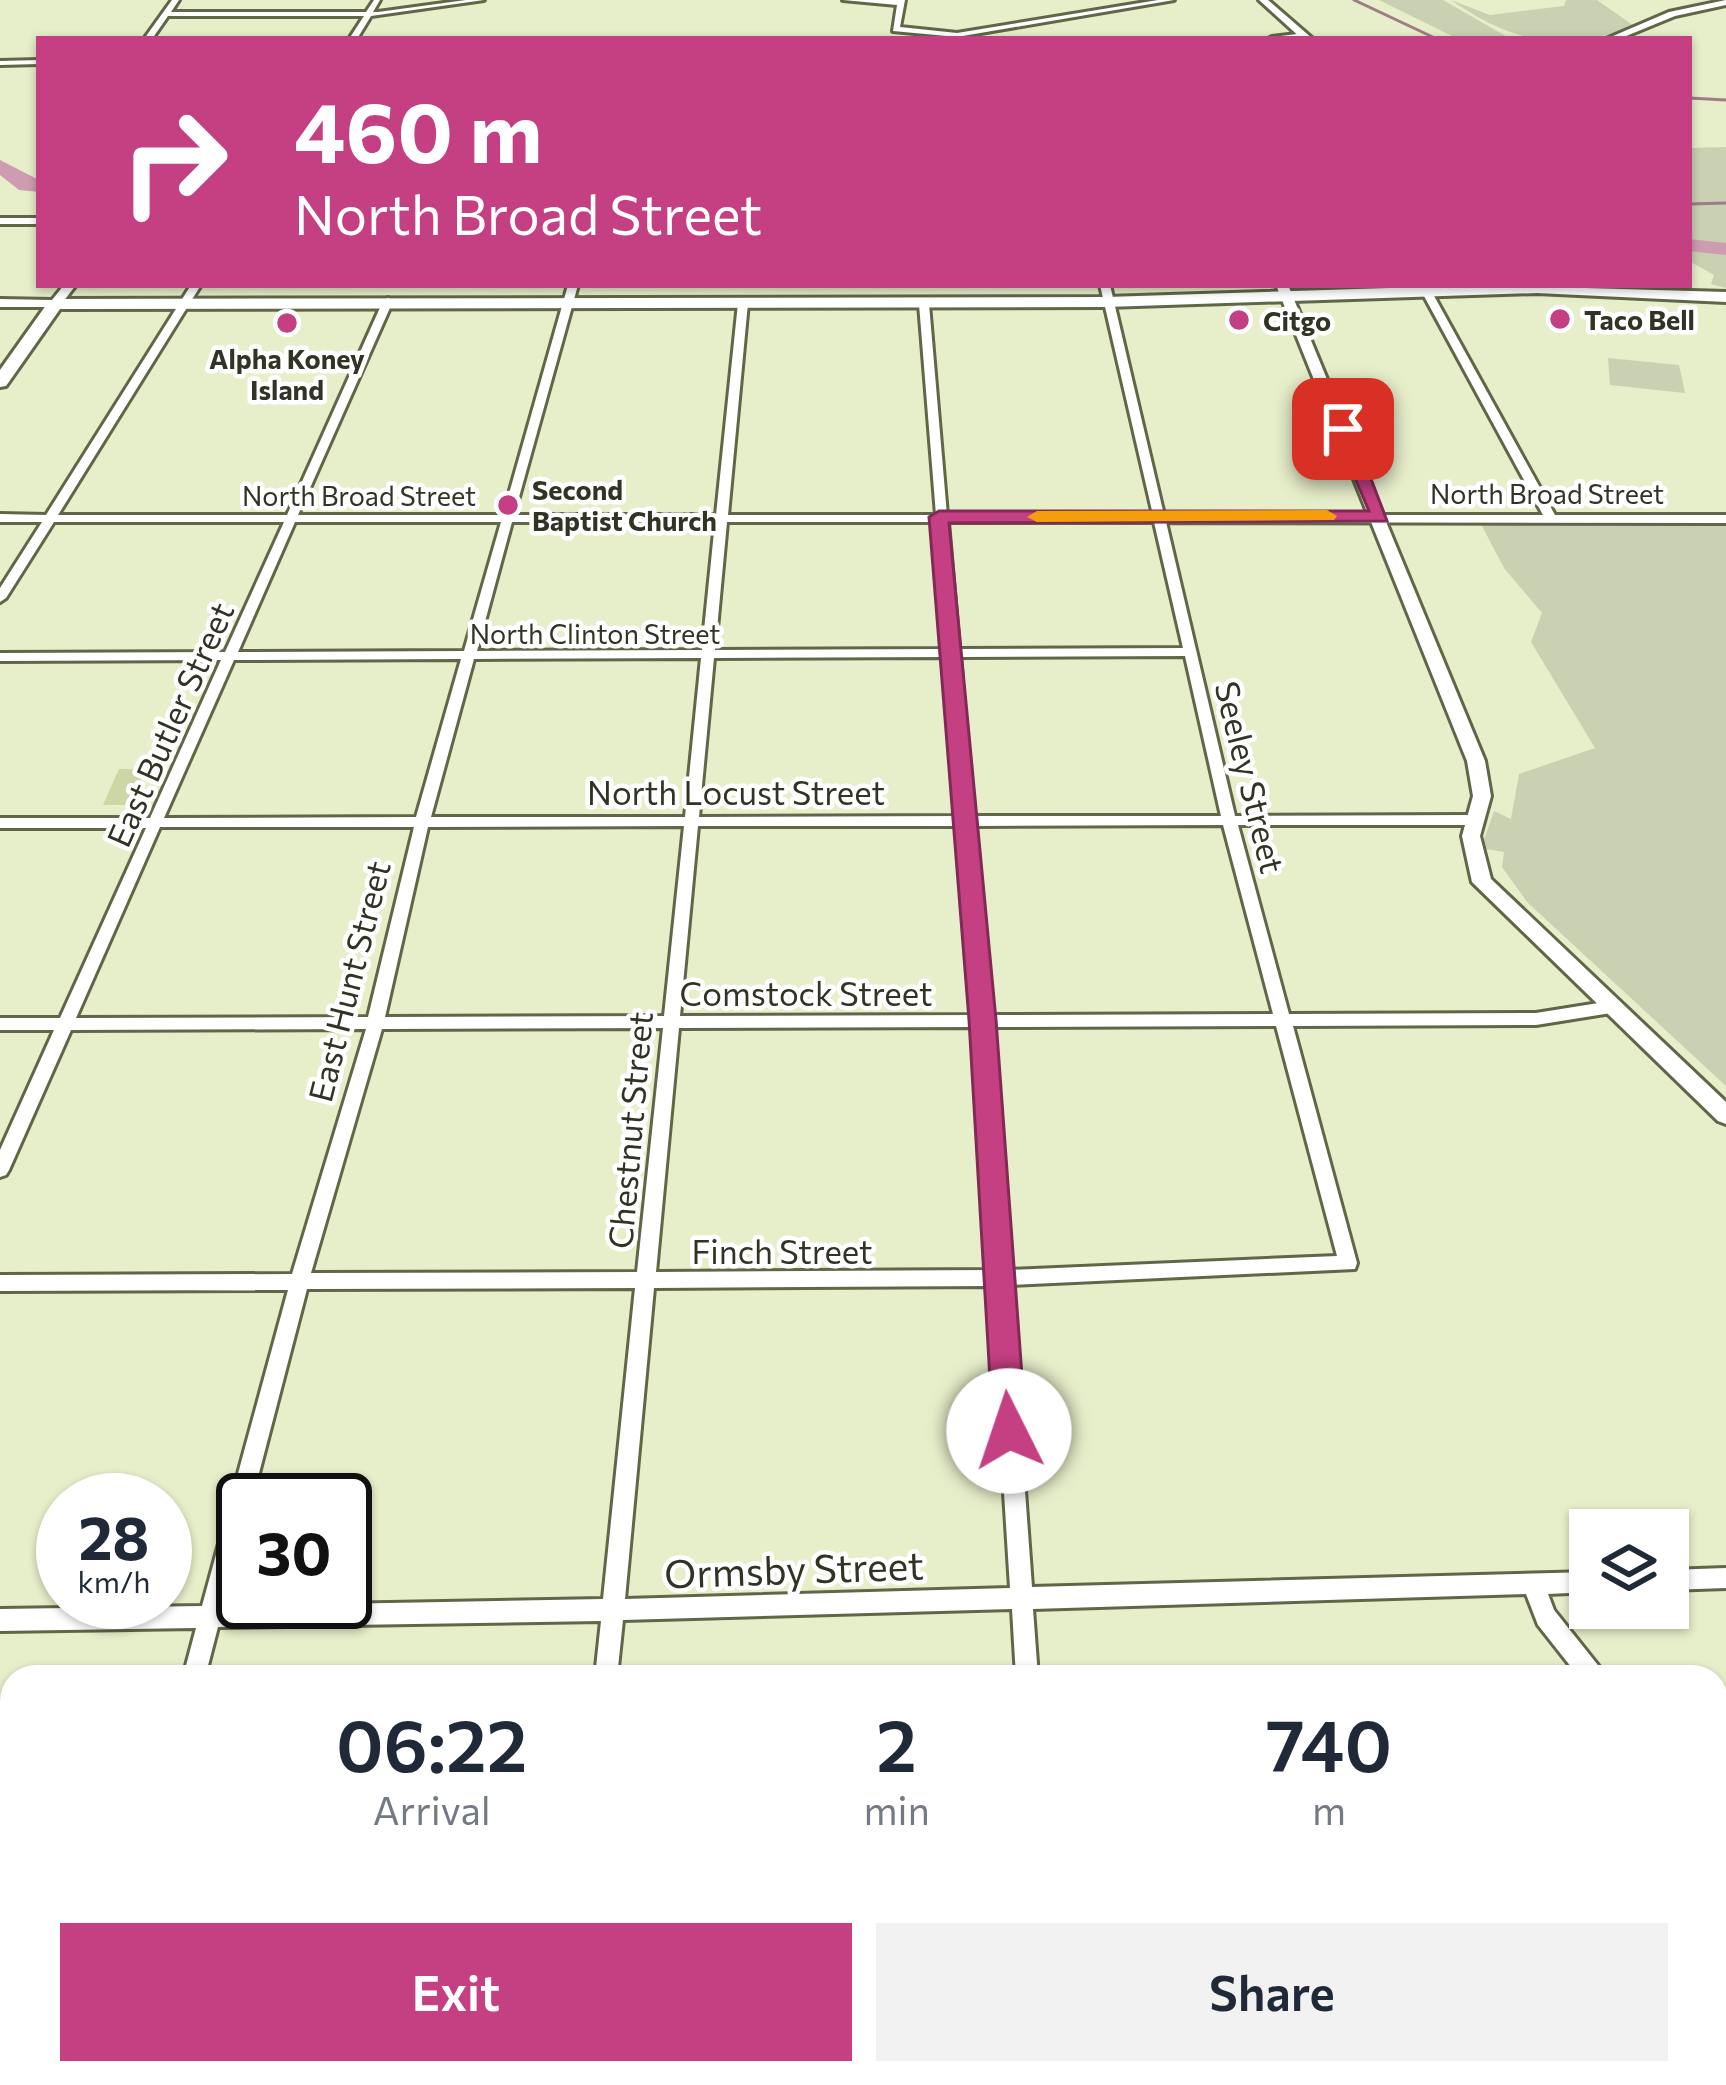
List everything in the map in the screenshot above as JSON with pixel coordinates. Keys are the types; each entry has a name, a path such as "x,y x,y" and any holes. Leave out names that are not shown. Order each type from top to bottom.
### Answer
{"main road":[{"path":"0,382 55,304 572,294 743,303 924,304 1105,293 1424,288 1726,297"}],"street":[{"path":"150,36 176,0"},
{"path":"355,36 377,0"},
{"path":"165,14 368,14 481,0"},
{"path":"846,0 901,1 896,29 938,36 1171,0"},
{"path":"1263,0 1304,36"},
{"path":"1619,36 1672,14 1726,2"},
{"path":"0,63 36,62"},
{"path":"0,221 36,221"},
{"path":"0,303 55,304 68,288"},
{"path":"0,598 194,288"},
{"path":"1424,288 1550,517"},
{"path":"1284,289 1381,517 1476,761 1482,796 1472,820 1483,882 1726,1115"},
{"name":"Seeley Street","path":"1105,293 1229,818 1348,1263"},
{"name":"East Hunt Street","path":"197,1665 375,1024 422,822 572,294"},
{"name":"East Butler Street","path":"0,1170 388,301"},
{"name":"Chestnut Street","path":"607,1665 743,303"},
{"path":"924,304 983,1020 1026,1665"},
{"name":"North Broad Street","path":"0,518 1726,519"},
{"name":"North Clinton Street","path":"0,657 709,658 1190,652"},
{"name":"North Locust Street","path":"0,823 1472,820"},
{"name":"Comstock Street","path":"0,1024 1536,1019 1611,1007"},
{"name":"Finch Street","path":"0,1283 998,1279 1348,1263"},
{"path":"1689,1580 1726,1579"},
{"name":"Ormsby Street","path":"0,1619 612,1610 1569,1583"},
{"path":"1533,1584 1546,1617 1584,1665"}],"green space":[{"path":"1379,0 1443,0 1506,36 1452,36"},
{"path":"1451,0 1490,15 1564,6 1566,0 1597,0 1634,26 1599,36 1526,36"},
{"path":"1726,147 1726,288 1711,284 1714,275 1692,263 1692,148"},
{"path":"1608,358 1679,365 1685,393 1610,385"},
{"path":"1480,522 1726,524 1726,1086 1527,902 1502,867 1504,852 1481,848 1494,811 1511,819 1519,774 1595,748 1531,642 1542,613 1504,568"}],"building":[{"path":"119,769 146,769 130,805 103,805"}],"waterway":[{"path":"1354,0 1431,36"},
{"path":"1692,98 1726,100"},
{"path":"0,166 26,186 36,186"},
{"path":"1692,204 1726,203"},
{"path":"1692,242 1702,246"},
{"path":"1692,245 1726,249"}],"slow traffic":[{"path":"1037,517 1327,516"}],"place":[{"name":"Taco Bell","path":"1560,319"},
{"name":"Citgo","path":"1239,320"},
{"name":"Alpha Koney Island","path":"287,323"},
{"name":"Second Baptist Church","path":"508,505"}],"route":[{"path":"1009,1431 983,1020 939,517 1381,517 1343,429"}]}
